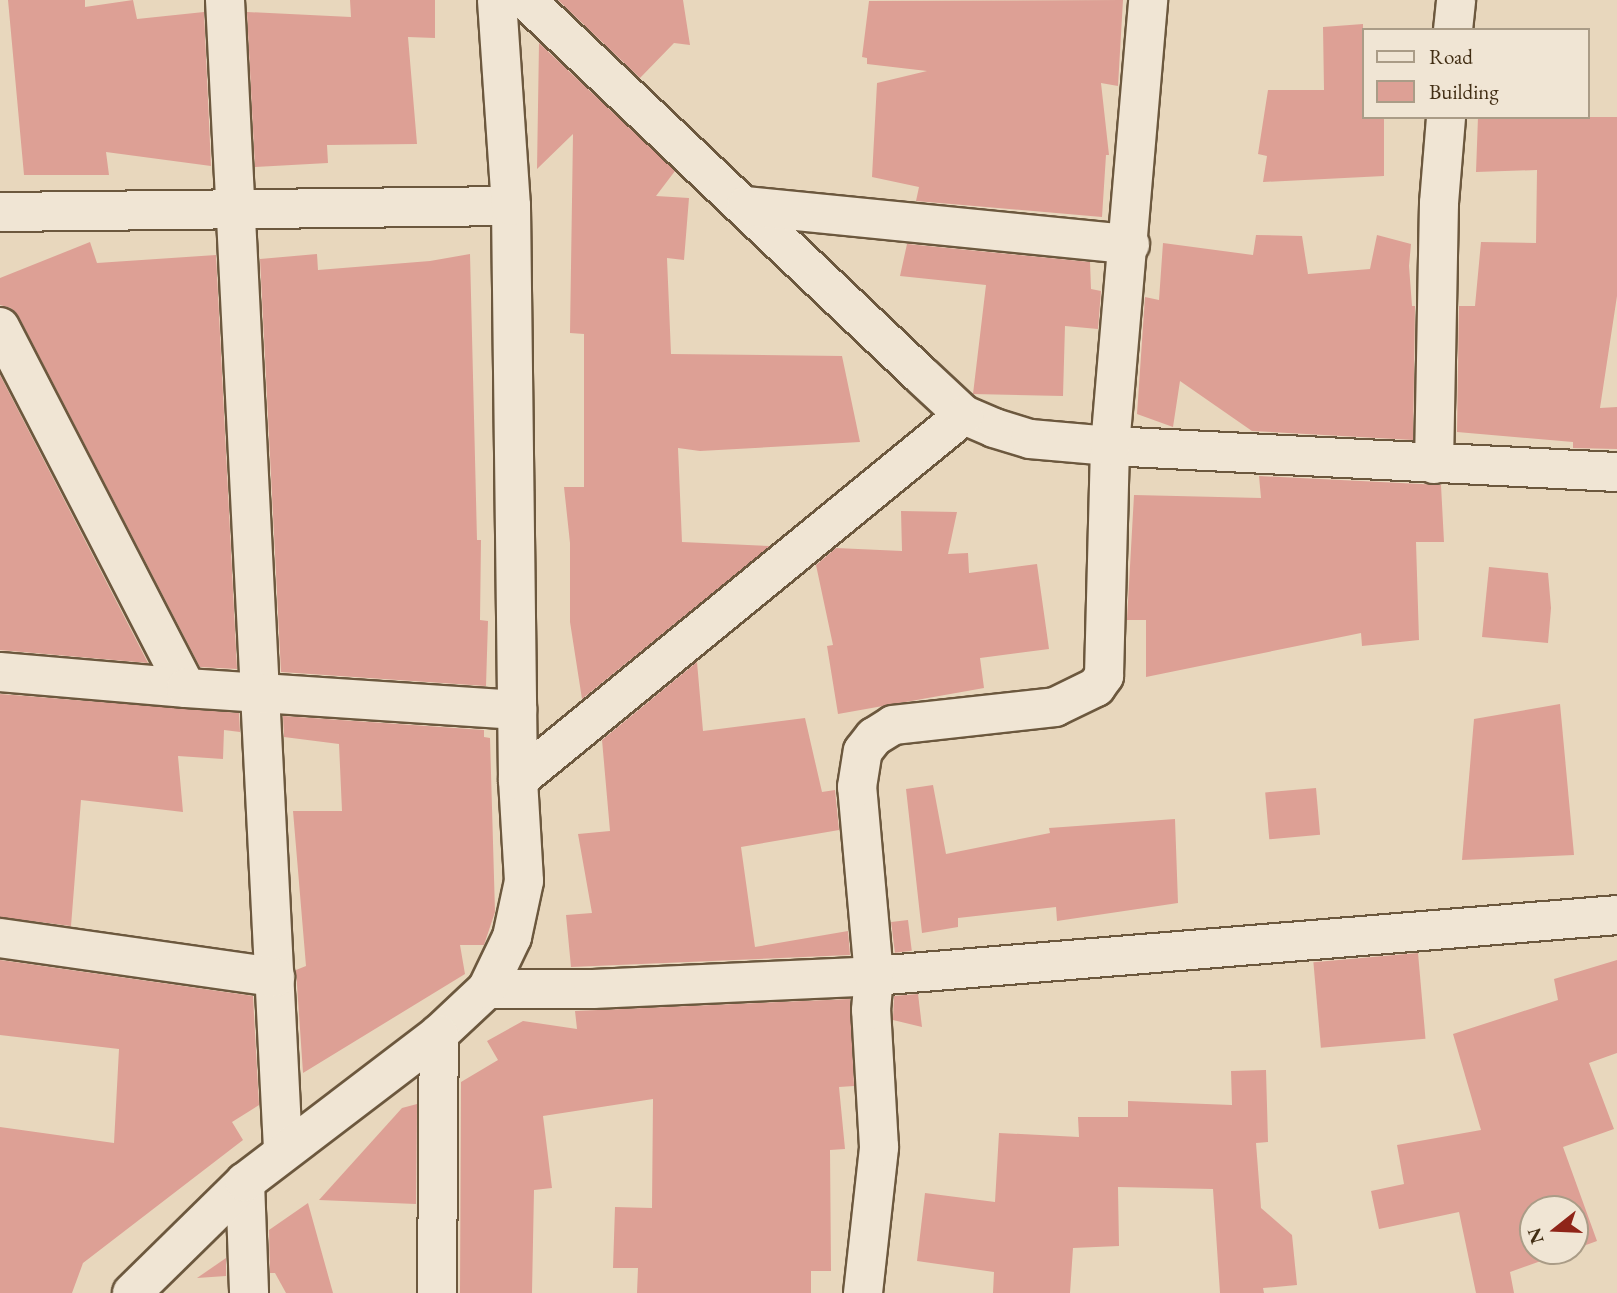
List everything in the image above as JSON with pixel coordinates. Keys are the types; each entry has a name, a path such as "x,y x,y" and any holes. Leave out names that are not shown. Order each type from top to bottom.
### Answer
{"street":[{"path":"225,0 283,1150"},
{"path":"132,1293 245,1182 283,1150 439,1034 487,989 512,937 524,881 518,780 511,206 497,0"},
{"path":"526,0 964,415 994,428 1030,439 1110,446 1617,472"},
{"path":"863,1293 879,1147 871,1010 874,976 857,787 863,751 874,737 893,725 1055,707 1096,687 1104,676 1110,446 1148,0"},
{"path":"1453,28 1456,0"},
{"path":"1434,464 1439,203 1446,119"},
{"path":"0,212 511,206"},
{"path":"746,206 1129,244"},
{"path":"0,327 186,688"},
{"path":"518,780 964,415"},
{"path":"0,671 186,688 517,710"},
{"path":"487,989 593,989 874,976 1617,915"},
{"path":"0,939 275,977"},
{"path":"437,1293 439,1034"},
{"path":"245,1182 249,1293"}],"building":[{"path":"8,0 85,0 85,7 133,0 137,19 204,12 211,166 106,152 109,175 24,175"},
{"path":"350,0 435,0 435,38 408,37 417,144 327,145 328,163 255,167 247,12 351,17"},
{"path":"558,0 683,0 690,45 674,43 640,78"},
{"path":"1123,0 1118,86 1101,83 1109,155 1106,155 1102,217 916,201 919,187 872,177 877,83 927,71 867,64 867,58 862,57 869,1"},
{"path":"1363,24 1362,119 1384,119 1384,176 1263,182 1267,156 1258,154 1268,90 1324,90 1323,27"},
{"path":"539,43 675,171 656,196 689,198 684,260 667,258 671,354 842,356 860,442 700,451 678,448 682,542 770,546 582,699 570,622 570,543 564,487 584,487 584,334 570,333 573,134 537,169"},
{"path":"1617,117 1617,296 1600,408 1617,407 1617,449 1573,448 1573,442 1457,432 1459,306 1475,306 1481,242 1536,243 1537,170 1476,172 1478,119"},
{"path":"1256,235 1302,236 1308,274 1370,269 1377,235 1411,244 1409,266 1412,306 1415,306 1413,440 1252,431 1180,381 1173,427 1137,414 1145,297 1159,300 1163,243 1253,255"},
{"path":"90,242 97,263 216,255 237,669 200,667 19,317 11,308 0,305 0,278"},
{"path":"907,244 1090,262 1091,289 1101,291 1098,329 1065,326 1063,396 973,394 986,285 900,276"},
{"path":"317,254 318,270 430,261 470,254 477,540 481,540 480,620 488,621 486,686 281,672 260,259"},
{"path":"0,375 148,663 0,650"},
{"path":"1259,476 1441,485 1444,542 1416,542 1419,640 1362,646 1361,633 1146,677 1146,620 1127,620 1134,495 1261,498"},
{"path":"901,511 957,512 948,554 968,553 969,573 1037,564 1049,649 980,658 984,688 838,714 827,646 833,645 816,565 836,548 902,551"},
{"path":"1489,567 1548,573 1551,608 1548,643 1482,637"},
{"path":"697,662 703,731 805,718 822,792 835,790 839,830 741,847 755,947 848,931 850,955 571,967 566,915 592,913 578,834 610,831 602,740"},
{"path":"0,694 239,713 240,732 224,730 223,759 178,756 183,812 81,800 71,926 0,917"},
{"path":"1560,704 1574,855 1462,860 1474,719"},
{"path":"283,716 484,730 484,737 490,738 495,912 484,945 460,945 465,974 303,1073 296,970 306,966 293,811 342,811 339,744 284,737"},
{"path":"933,785 946,854 1050,833 1049,828 1175,819 1178,903 1057,921 1056,907 958,918 958,927 922,933 906,789"},
{"path":"1316,788 1320,835 1269,839 1265,792"},
{"path":"908,920 912,951 895,953 891,922"},
{"path":"1418,953 1425,1039 1321,1048 1313,962"},
{"path":"0,960 253,996 259,1105 232,1122 243,1140 83,1263 72,1293 0,1293 0,1127 114,1143 119,1049 0,1035"},
{"path":"1617,960 1617,1053 1589,1063 1614,1129 1563,1147 1580,1195 1519,1195 1519,1265 1530,1265 1510,1272 1514,1293 1476,1293 1459,1212 1379,1229 1371,1191 1404,1184 1397,1145 1481,1130 1453,1034 1558,1000 1554,979"},
{"path":"918,994 922,1027 893,1020 894,996"},
{"path":"850,999 854,1086 839,1087 845,1149 830,1150 831,1271 811,1271 811,1293 637,1293 638,1268 613,1268 615,1207 652,1208 653,1099 543,1116 552,1188 534,1190 532,1293 460,1293 461,1082 498,1060 487,1041 523,1021 577,1029 575,1011"},
{"path":"1266,1070 1268,1142 1256,1143 1261,1208 1292,1235 1297,1285 1263,1288 1264,1293 1220,1293 1213,1189 1118,1187 1119,1246 1073,1248 1070,1293 993,1293 994,1272 917,1261 925,1193 995,1202 999,1133 1079,1137 1078,1117 1128,1117 1128,1101 1232,1105 1231,1071"},
{"path":"417,1104 416,1204 319,1200 402,1108"},
{"path":"308,1203 333,1293 286,1293 275,1273 270,1273 269,1230"},
{"path":"1589,1219 1597,1241 1589,1244"},
{"path":"226,1258 226,1276 197,1278"}]}
